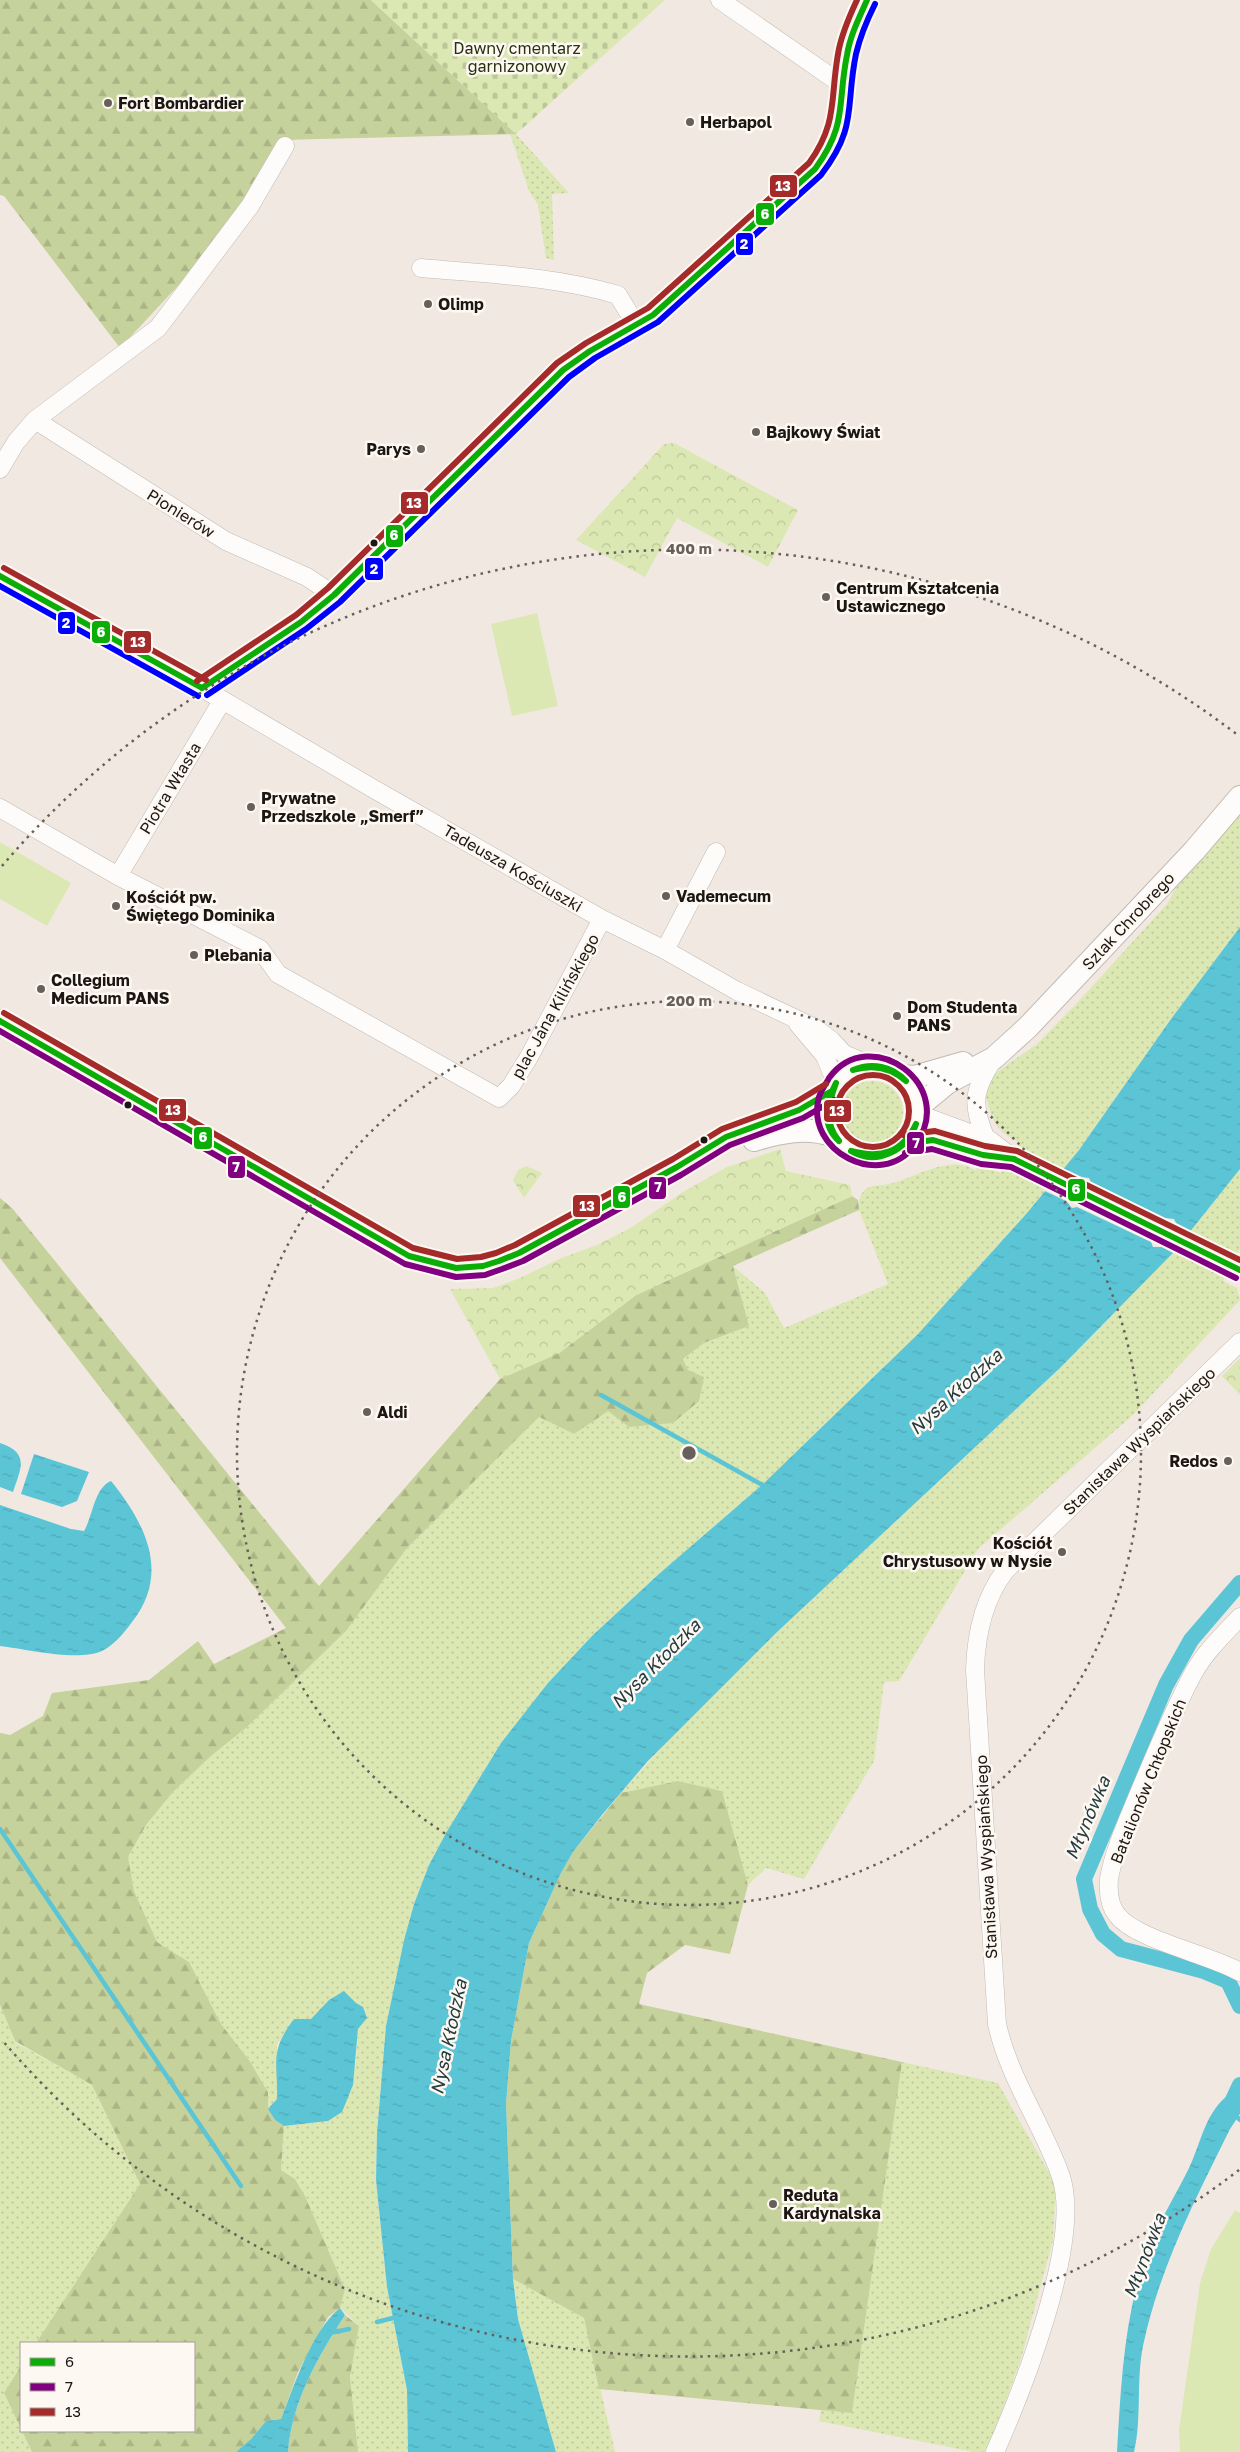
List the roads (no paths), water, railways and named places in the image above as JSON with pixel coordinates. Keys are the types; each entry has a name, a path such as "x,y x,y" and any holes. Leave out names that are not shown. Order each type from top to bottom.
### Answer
{"main road":[{"name":"Szlak Chrobrego","path":"918,1111 946,1083 994,1058 1043,1012 1240,797"},
{"path":"0,1021 409,1256 439,1265 469,1268 500,1261 519,1253 677,1168 726,1137 778,1116 799,1110 833,1088 851,1071 870,1065 886,1067 901,1076 913,1090 918,1111 916,1125 904,1144 885,1154 864,1156 852,1152 834,1136 821,1131 782,1131 677,1168"},
{"name":"Szlak Chrobrego","path":"901,1076 914,1077 951,1068 1012,1041"},
{"path":"833,1088 826,1110 827,1119 834,1136"}],"street":[{"path":"720,0 844,86"},
{"path":"202,688 301,622 334,595 563,370 590,351 654,315 675,298 814,169 831,150 840,126 847,54 867,0"},
{"path":"0,469 16,442 35,420 158,328 250,206 285,146"},
{"path":"421,268 548,280 594,288 618,296 636,325"},
{"name":"Pionierów","path":"35,420 226,541 307,577 334,595"},
{"name":"Tadeusza Kościuszki","path":"0,576 202,688 602,919 665,950 737,992 794,1020 815,1028 844,1054 870,1065"},
{"name":"Piotra Własta","path":"118,876 222,701"},
{"path":"0,808 118,876"},
{"path":"665,950 716,852"},
{"name":"plac Jana Kilińskiego","path":"118,876 260,950 278,974 499,1098 511,1086 529,1057 602,919"},
{"name":"Tadeusza Kościuszki","path":"794,1020 825,1056 833,1088"},
{"path":"986,1139 975,1109 976,1094 980,1080 994,1058"},
{"path":"918,1111 986,1139 1004,1155"},
{"path":"904,1144 933,1140 1004,1155 1240,1270"},
{"name":"Stanisława Wyspiańskiego","path":"995,2452 1020,2395 1040,2333 1059,2260 1065,2224 1066,2199 1061,2175 1010,2069 997,2024 975,1678 976,1649 981,1621 994,1585 1005,1571 1240,1342"},
{"name":"Batalionów Chłopskich","path":"1240,1617 1209,1649 1194,1672 1128,1822 1115,1858 1108,1893 1117,1915 1137,1930 1227,1965 1240,1972"}],"water":[{"name":"Nysa Kłodzka","path":"1240,927 1240,1169 1173,1253 1060,1368 776,1633 647,1762 573,1852 560,1875 529,1943 511,2041 506,2104 513,2279 518,2319 556,2452 408,2452 407,2390 387,2287 376,2180 377,2133 386,2026 404,1940 414,1904 429,1865 446,1833 501,1743 548,1683 593,1635 660,1573 762,1485 918,1334 1027,1213 1079,1150 1171,1019"},
{"path":"0,1443 16,1452 21,1462 19,1476 13,1492 0,1487"},
{"path":"34,1454 89,1472 77,1501 62,1507 21,1494"},
{"path":"111,1481 134,1514 143,1531 149,1549 150,1585 144,1604 132,1622 111,1645 102,1651 92,1654 66,1655 0,1646 0,1505 71,1529 84,1531 97,1496 105,1485"},
{"path":"344,1991 363,2007 367,2018 358,2029 353,2085 342,2112 328,2121 284,2126 275,2120 268,2109 277,2099 276,2057 281,2040 294,2019 311,2019 329,2000"},
{"path":"1231,2093 1240,2100 1240,2114 1230,2129 1179,2235 1150,2317 1141,2359 1138,2427 1134,2452 1117,2452 1125,2349 1140,2274 1152,2239 1189,2168 1205,2127 1215,2109"},
{"path":"340,2308 345,2315 325,2347 308,2380 290,2433 288,2452 236,2452 251,2439 266,2421 281,2419 312,2344 330,2318"}],"waterway":[{"path":"601,1395 766,1487"},
{"name":"Młynówka","path":"1240,1583 1191,1640 1166,1685 1084,1879 1090,1909 1103,1934 1121,1949 1204,1971 1228,1981 1240,2006"},
{"path":"0,1829 241,2186"},
{"name":"Młynówka","path":"1226,2115 1240,2085"},
{"path":"1233,2113 1240,2120"},
{"path":"377,2322 397,2317"},
{"path":"330,2333 349,2329"}],"place":[{"name":"Fort Bombardier","path":"108,103"},
{"name":"Herbapol","path":"690,122"},
{"name":"Olimp","path":"428,304"},
{"name":"Bajkowy Świat","path":"756,432"},
{"name":"Parys","path":"421,449"},
{"name":"Centrum Kształcenia Ustawicznego","path":"826,597"},
{"name":"Prywatne Przedszkole „Smerf”","path":"251,807"},
{"name":"Vademecum","path":"666,896"},
{"name":"Kościół pw. Świętego Dominika","path":"116,906"},
{"name":"Plebania","path":"194,955"},
{"name":"Collegium Medicum PANS","path":"41,989"},
{"name":"Dom Studenta PANS","path":"897,1016"},
{"name":"Aldi","path":"367,1412"},
{"name":"Redos","path":"1228,1461"},
{"name":"Kościół Chrystusowy w Nysie","path":"1062,1552"},
{"name":"Reduta Kardynalska","path":"773,2204"}],"park label":[{"name":"Dawny cmentarz garnizonowy","path":"517,57"}]}
